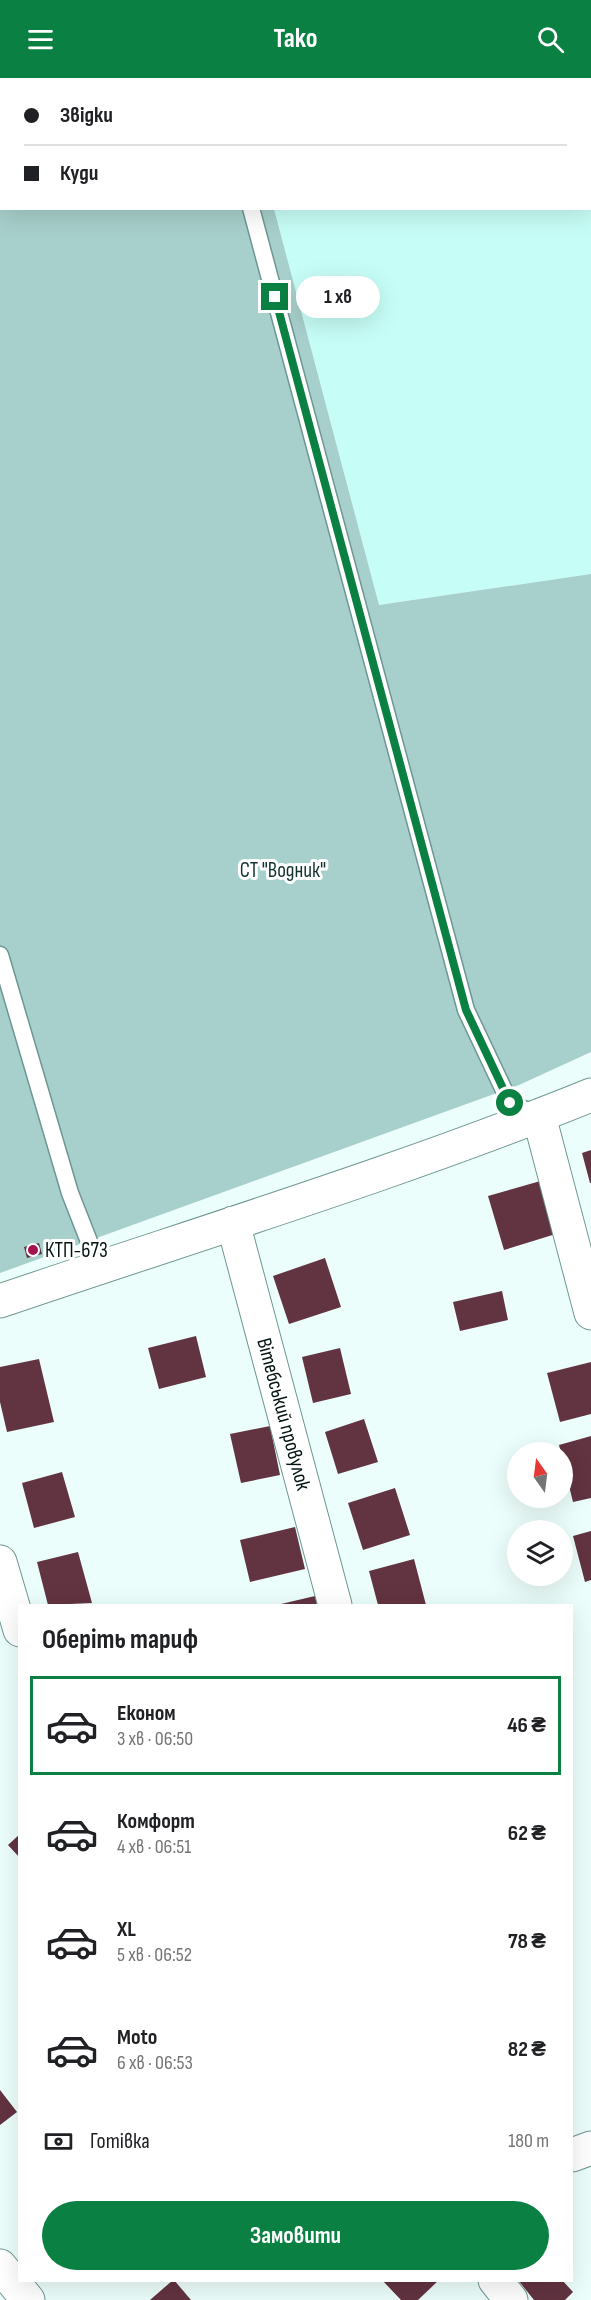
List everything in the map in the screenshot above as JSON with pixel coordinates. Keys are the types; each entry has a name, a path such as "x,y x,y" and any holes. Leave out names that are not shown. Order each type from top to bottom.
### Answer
{"street":[{"path":"0,1301 233,1223 539,1116 591,1095"},
{"path":"539,1116 591,1313"},
{"name":"Вітебський провулок","path":"233,1223 335,1604"},
{"path":"0,1562 18,1623"},
{"path":"573,2155 591,2148"},
{"path":"0,2266 28,2300"},
{"path":"497,2282 511,2300"}],"lane":[{"path":"253,210 466,1010 510,1103 539,1116"},
{"path":"0,955 70,1193 99,1267"}],"shaded area":[{"path":"274,210 591,210 591,574 379,605"}],"green space":[{"name":"СТ \"Водник\"","path":"0,210 274,210 379,605 591,574 591,1052 519,1085 0,1273"}],"building":[{"path":"591,1150 591,1183 590,1183 582,1153"},
{"path":"544,1180 559,1233 504,1250 488,1196"},
{"name":"КТП-673","path":"39,1243 42,1254 27,1258 24,1247"},
{"path":"325,1258 341,1307 289,1324 273,1276"},
{"path":"502,1291 508,1320 460,1331 453,1302"},
{"path":"196,1336 206,1377 159,1389 148,1348"},
{"path":"340,1348 351,1394 313,1403 302,1357"},
{"path":"39,1359 54,1422 7,1432 0,1402 0,1367"},
{"path":"591,1362 591,1414 560,1422 547,1373"},
{"path":"364,1419 378,1462 338,1474 325,1432"},
{"path":"270,1426 280,1475 241,1483 230,1434"},
{"path":"591,1436 591,1498 573,1502 573,1442 570,1442"},
{"path":"62,1472 75,1517 34,1528 22,1483"},
{"path":"395,1488 410,1535 363,1550 348,1503"},
{"path":"295,1527 305,1569 250,1582 240,1540"},
{"path":"591,1531 591,1580 585,1582 573,1536"},
{"path":"78,1552 92,1603 48,1604 37,1562"},
{"path":"414,1559 426,1604 378,1604 369,1571"},
{"path":"315,1596 317,1604 281,1604"},
{"path":"18,1836 18,1856 8,1845"},
{"path":"0,2090 17,2112 0,2125"},
{"path":"171,2282 176,2282 191,2300 150,2300"},
{"path":"384,2282 437,2282 418,2300 401,2300"},
{"path":"520,2282 564,2282 573,2292 565,2300 534,2300"}],"place":[{"name":"КТП-673","path":"33,1250"}],"route":[{"path":"275,297 466,1010 510,1103"}]}
